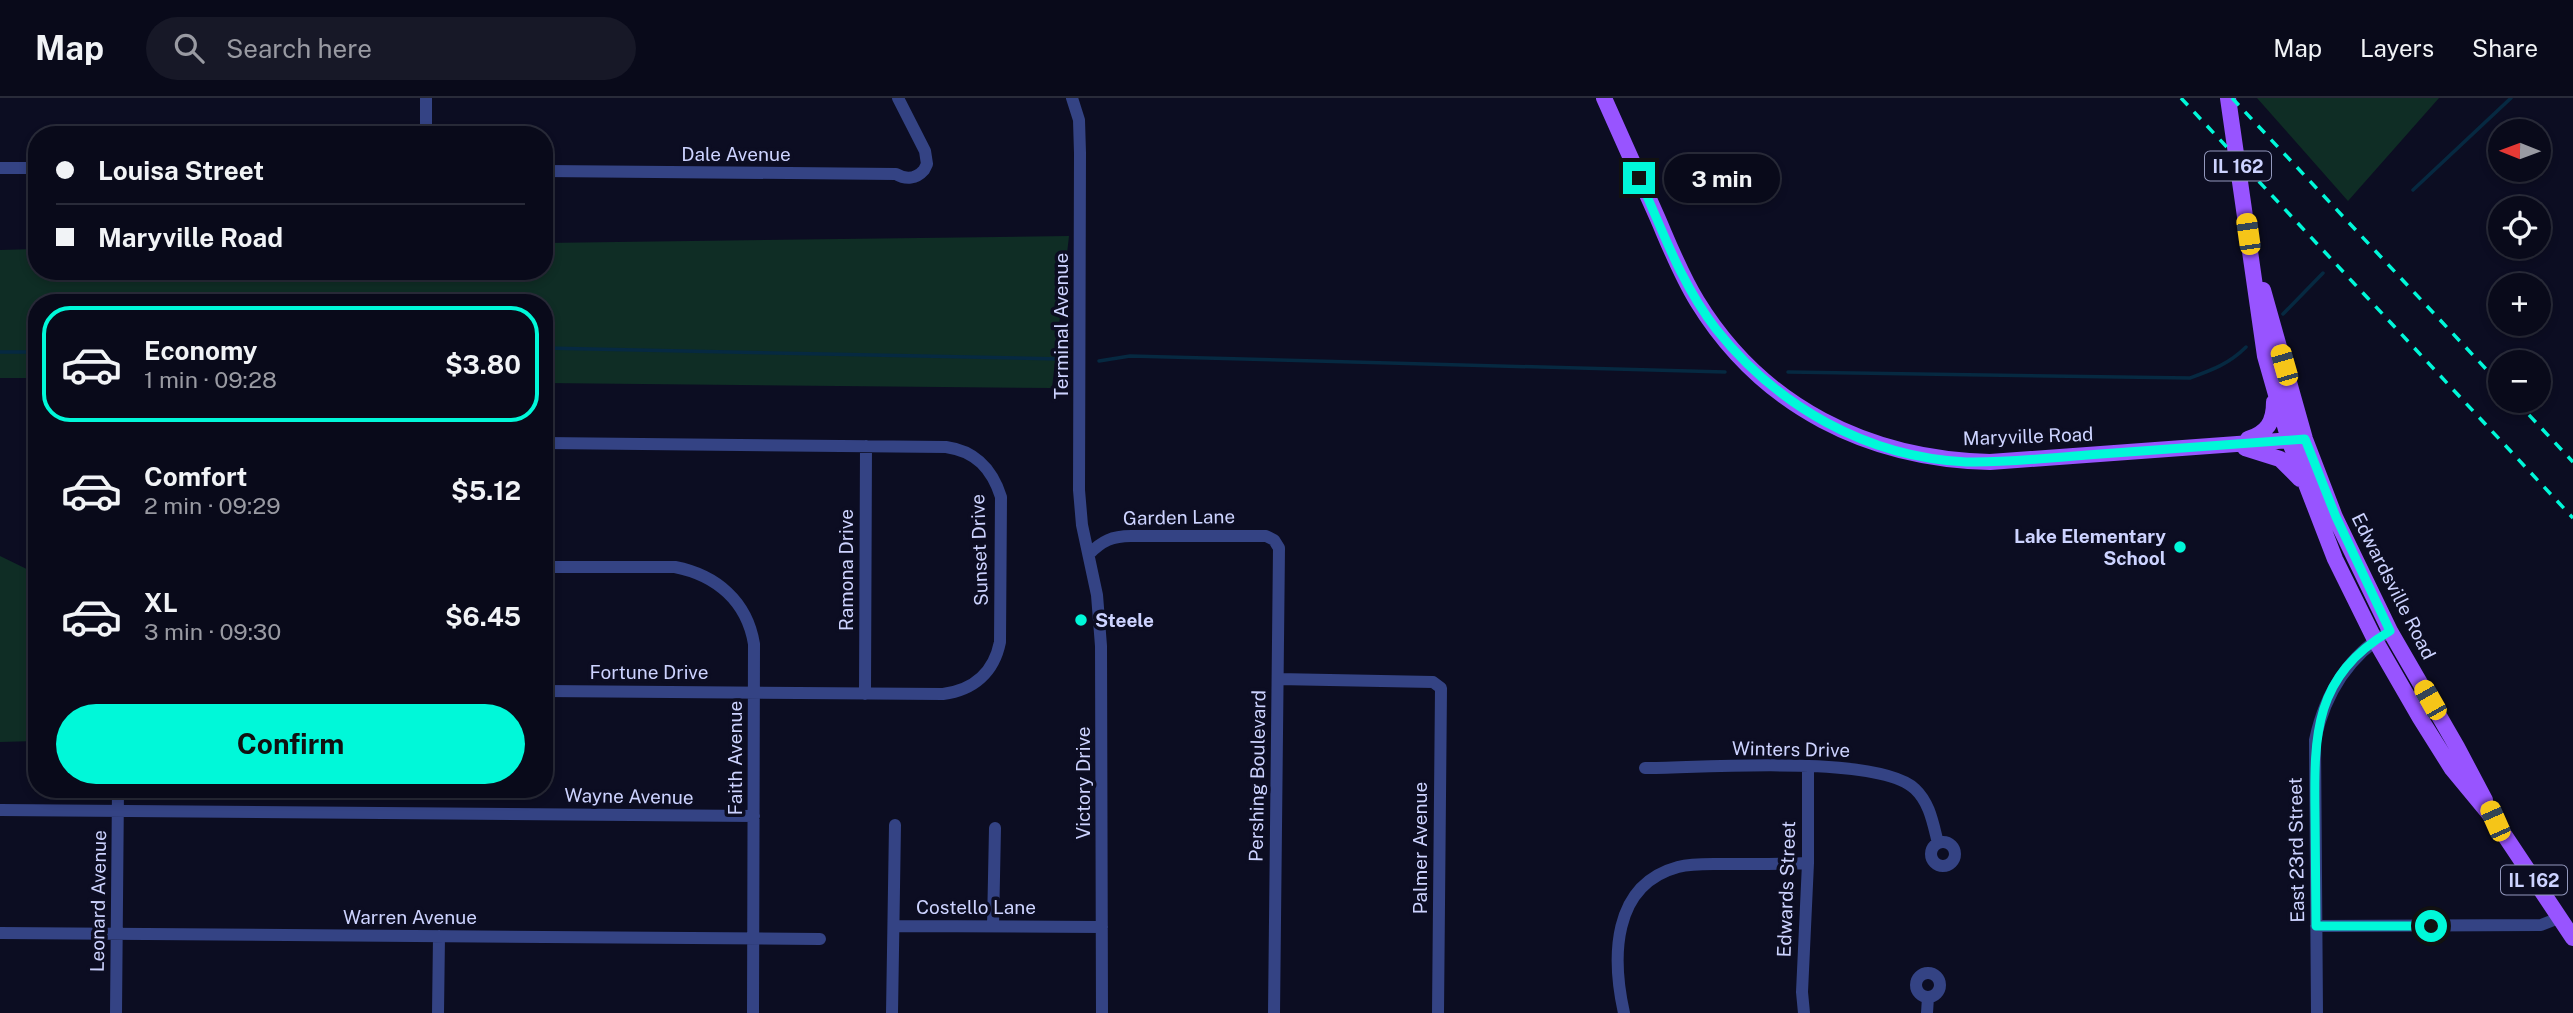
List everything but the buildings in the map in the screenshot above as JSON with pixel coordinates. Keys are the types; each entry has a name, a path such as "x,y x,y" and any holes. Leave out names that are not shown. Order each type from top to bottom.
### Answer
{"main road":[{"name":"Maryville Road","path":"1604,98 1682,273 1715,327 1735,352 1779,393 1833,427 1860,439 1911,454 1990,462 2297,440"},
{"name":"IL 162","path":"2228,98 2259,322 2275,392 2297,440"},
{"name":"IL 162","path":"2248,234 2297,440"},
{"path":"2229,445 2262,435 2270,424 2275,392"},
{"name":"Edwardsville Road","path":"2297,440 2307,490 2335,559 2375,640 2452,769 2495,821 2573,938"},
{"name":"Edwardsville Road","path":"2297,440 2390,631 2462,756 2495,821"},
{"path":"2229,445 2280,459 2295,473 2307,490"}],"street":[{"path":"426,98 426,126"},
{"name":"Dale Avenue","path":"553,171 896,174 914,178 927,164 925,151 898,98"},
{"name":"Terminal Avenue","path":"1072,98 1079,120 1080,152 1079,490 1082,525 1089,554"},
{"path":"0,168 28,168"},
{"name":"Sunset Drive","path":"553,443 955,448 976,457 991,472 1001,497 1001,635 993,663 979,681 968,688 943,694 754,692"},
{"name":"Ramona Drive","path":"865,694 866,446"},
{"name":"Garden Lane","path":"1089,554 1100,544 1120,536 1266,536 1274,540"},
{"name":"Pershing Boulevard","path":"1274,540 1279,548 1274,1013"},
{"name":"Victory Drive","path":"1089,554 1097,595 1101,655 1102,1013"},
{"name":"Faith Avenue","path":"553,567 674,567 705,576 728,591 751,627 754,644 753,1013"},
{"name":"East 23rd Street","path":"2318,1013 2314,759 2319,721 2332,689 2342,673 2354,658 2390,631"},
{"name":"Palmer Avenue","path":"1278,679 1438,684 1441,688 1438,1013"},
{"name":"Fortune Drive","path":"553,691 754,692"},
{"name":"Winters Drive","path":"1645,768 1808,766 1868,770 1894,776 1917,790 1929,810 1938,843"},
{"name":"Edwards Street","path":"1804,1013 1802,992 1808,863 1808,766"},
{"name":"Leonard Avenue","path":"116,1013 118,798"},
{"name":"Wayne Avenue","path":"0,810 754,816"},
{"path":"894,926 895,825"},
{"path":"993,926 995,828"},
{"path":"1624,1013 1617,967 1620,931 1627,908 1653,879 1666,871 1693,864 1808,863"},
{"path":"2316,926 2541,925 2559,918"},
{"name":"Costello Lane","path":"892,1013 894,926 1102,927"},
{"name":"Warren Avenue","path":"0,933 820,940"},
{"path":"438,1013 439,936"},
{"path":"1927,1013 1928,997"}],"green space":[{"path":"2257,98 2439,98 2348,201"},
{"path":"1069,236 1052,388 553,383 553,294 28,294 28,378 0,378 0,250 28,249 28,280 553,280 553,243"},
{"path":"0,556 28,570 28,741 0,742"}],"waterway":[{"path":"2413,190 2511,98"},
{"path":"2283,314 2323,273"},
{"path":"1788,372 2190,378 2227,362 2246,347"},
{"path":"553,348 1061,359"},
{"path":"0,352 28,352"},
{"path":"1099,361 1130,356 1725,372"}],"railway":[{"path":"2181,98 2573,518"},
{"path":"2232,98 2488,371"},
{"path":"2527,413 2573,462"}],"place":[{"name":"Lake Elementary School","path":"2180,547"},
{"name":"Steele","path":"1081,620"}],"route":[{"path":"1639,178 1697,301 1735,352 1779,393 1806,412 1860,439 1911,454 1990,462 2305,439 2336,517 2390,631 2354,658 2342,673 2323,707 2319,721 2314,759 2316,926 2431,926"}]}
